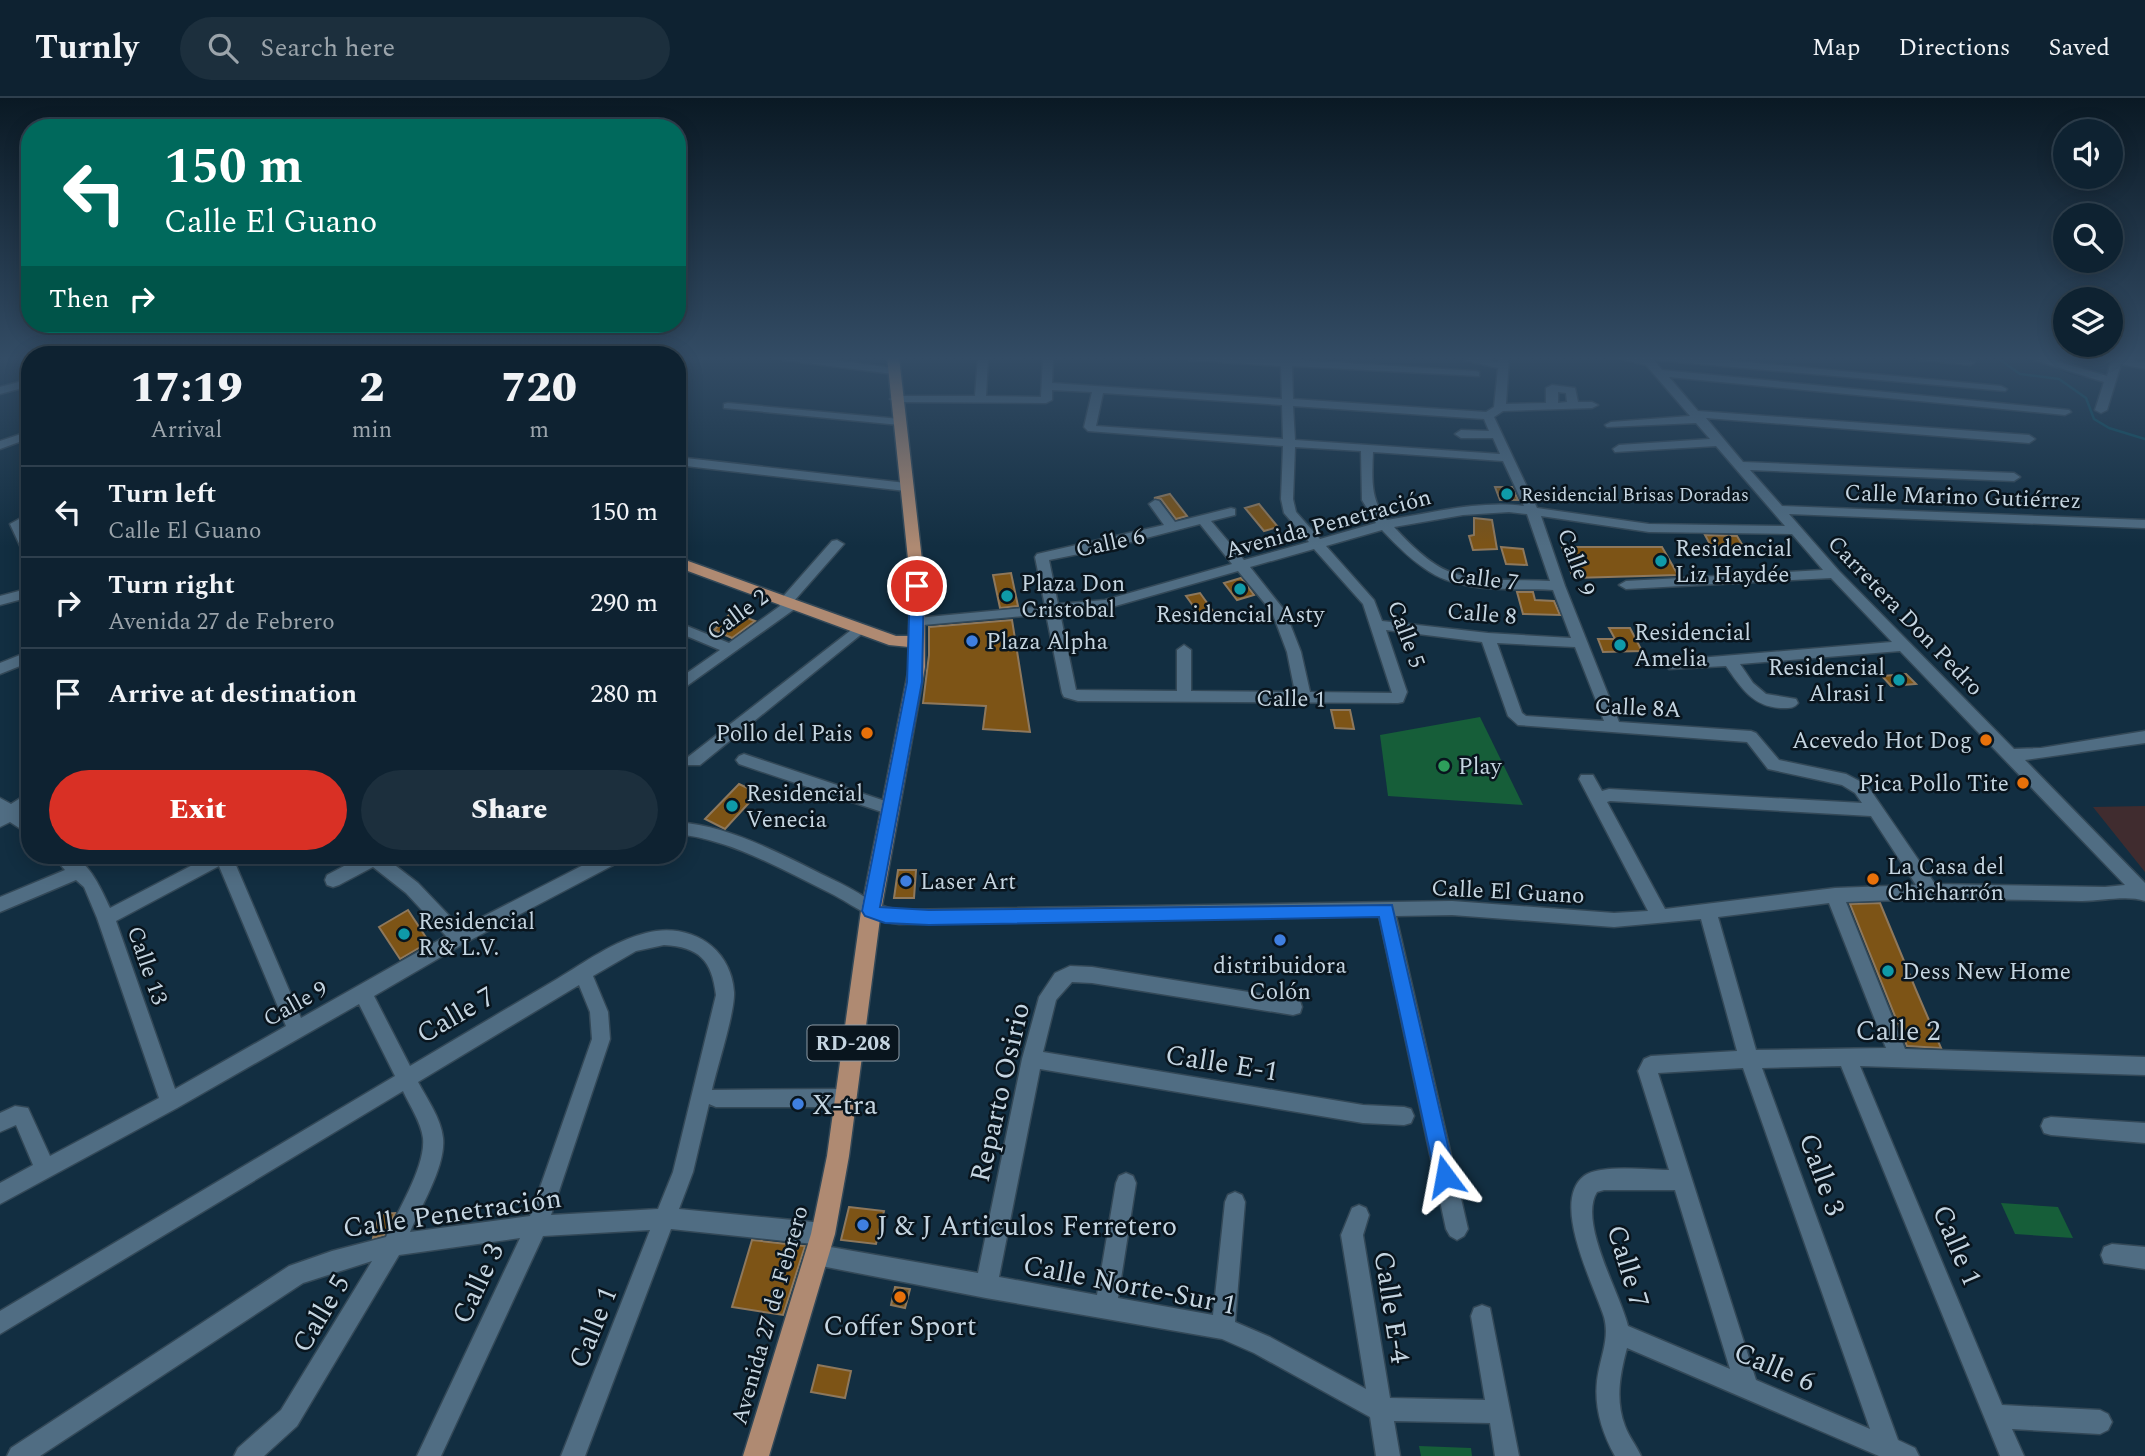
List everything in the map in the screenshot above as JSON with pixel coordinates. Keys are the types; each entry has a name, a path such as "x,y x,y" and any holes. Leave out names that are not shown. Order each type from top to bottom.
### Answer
{"main road":[{"name":"Avenida 27 de Febrero","path":"756,1456 819,1256 845,1098 871,911 912,697 918,633 917,578 900,422"},
{"path":"686,565 895,641 918,633"}],"street":[{"path":"883,420 900,422"},
{"path":"1091,420 1092,429 1509,458"},
{"name":"Calle 5","path":"1288,420 1290,513 1369,603 1379,625 1400,692 1398,698"},
{"name":"Calle 9","path":"1490,420 1532,510 1558,586 1614,728"},
{"path":"1611,425 1656,420"},
{"name":"Carretera Don Pedro","path":"1702,420 1834,574 2143,892"},
{"path":"1761,420 2029,439"},
{"path":"1461,434 1498,435"},
{"path":"0,445 21,438"},
{"path":"1619,449 1720,442"},
{"name":"Calle 7","path":"1367,448 1370,506 1384,525 1444,575 1558,586"},
{"path":"686,462 906,487"},
{"path":"1742,466 2014,477"},
{"path":"1155,503 1172,528"},
{"name":"Avenida Penetración","path":"918,633 1134,598 1384,525 1462,511 1509,508 1532,510 1649,528 1794,530"},
{"name":"Calle Marino Gutiérrez","path":"1780,510 2145,524"},
{"name":"Calle 6","path":"1069,693 1042,557 1231,512"},
{"path":"1203,519 1278,611 1287,628 1304,698"},
{"name":"Calle 2","path":"686,682 788,604 837,544"},
{"path":"1626,585 1834,574"},
{"path":"0,601 21,595"},
{"name":"Calle 8","path":"1379,625 1488,638 1581,643"},
{"path":"694,761 859,629"},
{"path":"686,631 731,649"},
{"name":"Calle 8A","path":"1488,638 1516,716 1523,721 1751,737 1774,765 1846,780 1861,789 1875,810"},
{"path":"1674,665 1856,660 1859,655 1855,650 1903,646"},
{"path":"1184,650 1184,696"},
{"path":"0,668 21,660"},
{"path":"1734,665 1761,700 1772,704 1791,704"},
{"name":"Calle 1","path":"1069,693 1078,696 1398,698"},
{"path":"2009,755 2041,754 2145,737"},
{"path":"744,760 891,809"},
{"path":"1587,779 1660,917"},
{"path":"1597,800 1609,795 1875,810 1930,891"},
{"path":"21,803 4,813 21,823"},
{"path":"686,829 705,831 837,890 871,911"},
{"name":"Calle 13","path":"70,864 90,883 106,918 170,1102"},
{"path":"106,918 208,864"},
{"path":"226,864 297,1030"},
{"path":"333,880 361,864"},
{"path":"382,864 412,888 459,938"},
{"name":"Calle 9","path":"0,1194 170,1102 459,938 600,864"},
{"path":"0,905 79,872"},
{"name":"Calle El Guano","path":"871,911 885,916 929,917 1452,908 1614,920 1660,917 1835,895 1930,891 2105,894 2143,892"},
{"path":"1835,895 1899,1057"},
{"path":"1386,910 1457,1229"},
{"name":"Calle 3","path":"1707,910 1749,1059 1897,1454"},
{"name":"Calle 7","path":"0,1323 583,973 631,946 654,939 674,938 695,943 708,951 718,961 725,977 721,1016 683,1172 667,1220"},
{"name":"Calle 3","path":"429,1456 537,1226 601,1039 599,1012 583,973"},
{"name":"Reparto Osirio","path":"986,1287 1032,1059 1048,997 1061,979 1070,974 1092,975 1293,1007"},
{"name":"Calle 5","path":"246,1456 289,1418 393,1246 431,1161 433,1139 429,1124 363,992"},
{"name":"Calle 2","path":"1682,1180 1648,1072 1651,1065 1749,1059 1899,1057 2145,1066"},
{"name":"Calle 1","path":"1847,1058 2012,1456"},
{"name":"Calle E-1","path":"1032,1059 1363,1114 1404,1116"},
{"path":"716,1098 845,1098"},
{"path":"0,1123 15,1115 21,1115 45,1169"},
{"path":"2051,1126 2145,1133"},
{"name":"Calle 7","path":"1629,1456 1613,1428 1608,1408 1607,1383 1619,1333 1581,1210 1584,1189 1591,1183 1604,1180 1682,1180"},
{"path":"1682,1180 1746,1385"},
{"path":"1106,1306 1126,1183"},
{"path":"1223,1328 1235,1202"},
{"name":"Calle E-4","path":"1359,1215 1352,1235 1388,1456"},
{"name":"Calle 1","path":"573,1456 667,1220"},
{"name":"Calle Penetración","path":"19,1456 297,1275 336,1258 393,1246 537,1226 667,1220 823,1234"},
{"path":"2112,1255 2145,1258"},
{"name":"Calle Norte-Sur 1","path":"819,1256 1223,1328 1262,1345 1379,1409 1499,1412"},
{"path":"1482,1316 1507,1456"},
{"name":"Calle 6","path":"1619,1333 1746,1385 1897,1454"},
{"path":"1997,1416 2100,1422"}],"shaded area":[{"path":"2145,806 2145,872 2093,807"}],"green space":[{"name":"Play","path":"1480,717 1523,805 1388,796 1380,735"},
{"path":"2001,1203 2058,1207 2073,1238 2015,1234"},
{"path":"1419,1446 1471,1448 1472,1456 1421,1456"}],"building":[{"name":"Residencial Brisas Doradas","path":"1495,487 1512,487 1518,500 1500,500"},
{"path":"1170,494 1187,516 1176,519 1161,499 1154,498"},
{"path":"1259,504 1278,527 1264,531 1245,508"},
{"path":"1474,518 1492,520 1497,549 1473,550 1469,536 1474,535"},
{"path":"1705,535 1737,536 1743,546 1711,546"},
{"path":"1501,547 1523,549 1527,565 1506,564"},
{"name":"Residencial Liz Haydée","path":"1562,547 1662,547 1678,575 1573,578"},
{"name":"Plaza Don Cristobal","path":"1011,573 1018,606 1000,608 993,575"},
{"name":"Residencial Asty","path":"1241,578 1254,595 1237,600 1224,583"},
{"path":"1517,592 1533,592 1535,600 1554,601 1560,615 1523,614"},
{"path":"1200,593 1213,611 1199,614 1186,596"},
{"path":"732,612 755,621 732,638 714,630"},
{"name":"Plaza Alpha","path":"1012,620 1030,732 983,729 986,706 923,703 929,655 929,627"},
{"name":"Residencial Amelia","path":"1609,628 1630,628 1642,651 1603,652 1598,639 1615,639"},
{"name":"Residencial Alrasi I","path":"1906,674 1916,684 1891,686 1882,676"},
{"path":"1331,710 1350,710 1354,729 1335,728"},
{"name":"Residencial Venecia","path":"739,784 758,793 725,829 705,819"},
{"name":"Laser Art","path":"898,870 916,870 914,898 894,898"},
{"name":"Dess New Home","path":"1880,903 1941,1048 1907,1046 1850,904"},
{"name":"Residencial R & L.V.","path":"408,910 429,942 400,959 379,927"},
{"name":"J & J Articulos Ferretero","path":"849,1207 884,1211 876,1244 841,1240"},
{"path":"395,1213 384,1235 373,1238 379,1214"},
{"path":"752,1240 805,1246 783,1315 732,1307"},
{"name":"Coffer Sport","path":"895,1287 910,1289 905,1308 891,1305"},
{"path":"818,1365 851,1371 845,1398 811,1392"}],"waterway":[{"path":"2096,420 2109,428 2145,439"}],"place":[{"name":"Residencial Brisas Doradas","path":"1507,494"},
{"name":"Residencial Liz Haydée","path":"1661,561"},
{"name":"Residencial Asty","path":"1240,589"},
{"name":"Plaza Don Cristobal","path":"1007,596"},
{"name":"Plaza Alpha","path":"972,641"},
{"name":"Residencial Amelia","path":"1620,645"},
{"name":"Residencial Alrasi I","path":"1899,680"},
{"name":"Pollo del Pais","path":"867,733"},
{"name":"Acevedo Hot Dog","path":"1986,740"},
{"name":"Play","path":"1444,766"},
{"name":"Pica Pollo Tite","path":"2023,783"},
{"name":"Residencial Venecia","path":"732,806"},
{"name":"La Casa del Chicharrón","path":"1873,879"},
{"name":"Laser Art","path":"906,881"},
{"name":"Residencial R & L.V.","path":"404,934"},
{"name":"distribuidora Colón","path":"1280,940"},
{"name":"Dess New Home","path":"1888,971"},
{"name":"X-tra","path":"798,1104"},
{"name":"J & J Articulos Ferretero","path":"863,1225"},
{"name":"Coffer Sport","path":"900,1297"}],"route":[{"path":"917,586 918,642 915,682 871,911 885,916 929,917 1386,910 1445,1176"}]}
